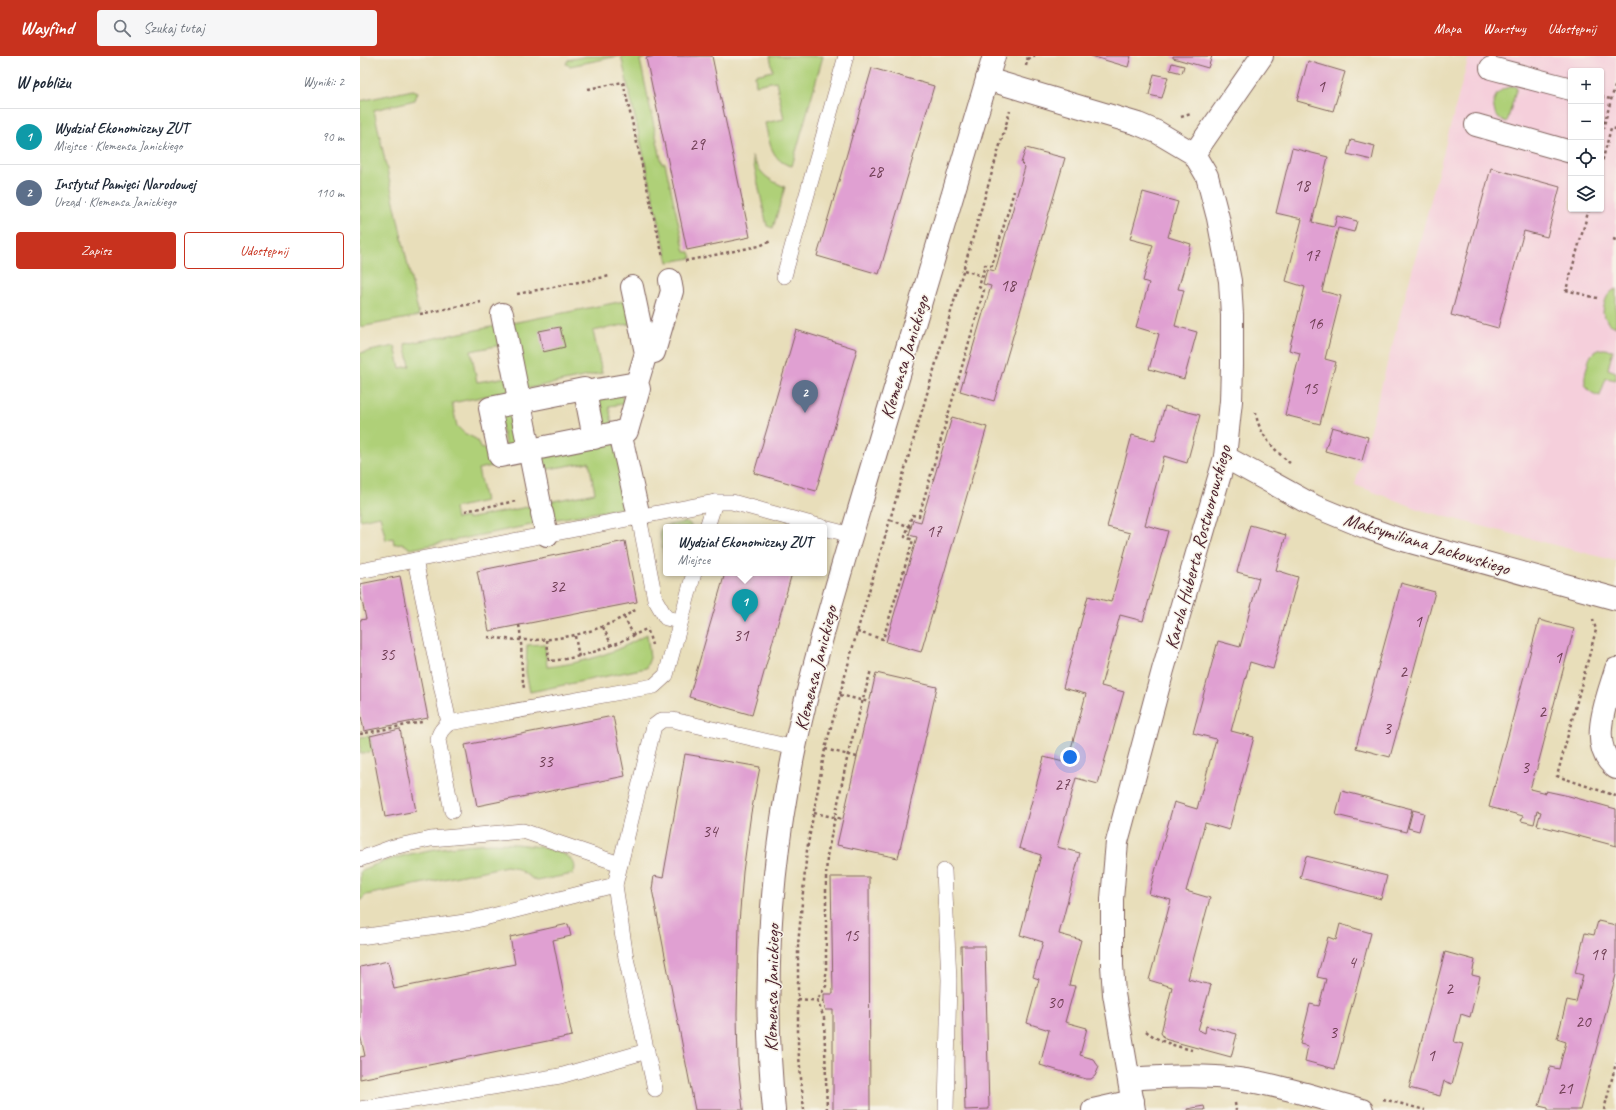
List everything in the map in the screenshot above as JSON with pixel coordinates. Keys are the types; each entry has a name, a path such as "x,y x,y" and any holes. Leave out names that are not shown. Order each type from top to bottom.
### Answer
{"street":[{"name":"Klemensa Janickiego","path":"774,1110 769,1040 771,927 778,848 795,748 822,634 994,56"},
{"path":"1194,154 1262,56"},
{"path":"1491,68 1568,88"},
{"name":"Karola Huberta Rostworowskiego","path":"987,79 1138,124 1157,132 1194,154 1207,176 1225,251 1230,280 1232,314 1231,401 1225,457 1157,692 1117,842 1112,899 1112,965 1114,994 1134,1105"},
{"path":"1476,125 1568,151"},
{"path":"646,353 654,352 672,291 675,271"},
{"path":"624,281 646,353 637,382 638,389 627,431 500,456 490,408 584,389 585,392 637,382"},
{"path":"499,303 547,535"},
{"path":"585,392 594,438"},
{"path":"620,432 639,517"},
{"name":"Maksymiliana Jackowskiego","path":"1225,457 1314,506 1365,527 1396,538 1616,599"},
{"path":"1616,669 1600,724 1601,741 1605,755 1616,768"},
{"path":"1129,1079 1189,1075 1238,1079 1298,1092 1371,1104"},
{"path":"1093,1110 1134,1105"}],"lane":[{"path":"784,276 846,56"},
{"path":"709,524 715,502"},
{"path":"360,570 715,502 732,502 812,524"},
{"path":"639,517 656,600 666,618 679,621"},
{"path":"827,528 852,535"},
{"path":"415,560 448,720"},
{"path":"452,811 438,740 439,733 448,720 654,686 666,675 679,621 693,576"},
{"path":"656,1089 626,958 615,885 654,726 662,720 673,720 795,748"},
{"path":"360,859 393,847 431,839 523,831 620,864"},
{"path":"944,871 949,980 946,1110"},
{"path":"360,936 472,921 615,885"},
{"path":"360,1109 560,1076 647,1051"}],"path":[{"path":"804,1110 798,1046 798,945 807,850 825,749 857,632 1017,88 1028,56"},
{"path":"1027,60 1035,56"},
{"path":"588,89 623,82 664,258"},
{"path":"1604,124 1616,83"},
{"path":"1604,98 1611,99"},
{"path":"1176,117 1192,114"},
{"path":"1604,152 1611,128 1616,130"},
{"path":"857,632 883,639 913,540 905,537 910,526 912,515 919,516 984,290 979,287 984,276 985,265 992,266 1014,191"},
{"path":"1588,212 1566,290 1597,298"},
{"path":"675,271 759,246 771,241 776,236"},
{"path":"964,270 984,276"},
{"path":"420,314 499,303 624,281"},
{"path":"465,511 540,504"},
{"path":"891,520 910,526"},
{"path":"488,637 508,640 547,640 575,636 603,627 624,617 643,605"},
{"path":"624,617 634,636"},
{"path":"519,625 522,640 521,672 525,690"},
{"path":"603,627 612,646"},
{"path":"547,640 549,661 579,657 612,646 648,628"},
{"path":"575,636 579,657"},
{"path":"817,1000 826,986 827,856 848,754 871,670"},
{"path":"840,695 869,702"},
{"path":"360,734 448,720"},
{"path":"825,749 857,757"},
{"path":"814,813 842,819"},
{"path":"798,999 824,1001"},
{"path":"817,1000 824,1018 827,1110"},
{"path":"1144,1029 1153,1037 1175,1046 1198,1052"},
{"path":"1604,1110 1616,1062"},
{"path":"1371,1104 1425,1110"}],"shaded area":[{"path":"1469,56 1616,56 1616,561 1424,511 1355,485"}],"green space":[{"path":"586,56 619,56 570,66 566,64 568,60"},
{"path":"621,56 644,56 645,58 640,60 662,164 665,163 685,252 690,252 692,258 668,262"},
{"path":"770,56 823,56 792,166 785,164 775,155 765,123 784,119 776,81 756,85 755,75 773,71"},
{"path":"1514,86 1517,87 1507,122 1496,115 1494,109 1494,99 1503,89"},
{"path":"413,90 418,92 415,100 374,110 419,316 360,327 360,101"},
{"path":"752,156 758,168 765,176 785,187 773,228 767,226"},
{"path":"1616,289 1616,327 1608,323 1603,313 1608,296"},
{"path":"629,300 634,323 593,331 602,373 526,389 512,323"},
{"path":"496,326 501,345 471,351 477,382 507,377 510,391 452,403 457,426 464,433 476,439 481,448 489,451 492,466 478,469 485,501 454,508 456,519 466,517 467,519 532,506 536,524 411,549 402,543 394,544 393,538 386,540 380,516 360,520 360,353 395,346 400,368 410,366 405,344"},
{"path":"1597,350 1613,350 1608,369 1616,372 1616,380 1606,378 1600,396 1588,389 1585,378 1590,358"},
{"path":"621,392 624,404 609,406 613,429 601,432 594,398"},
{"path":"514,409 521,445 506,448 499,412"},
{"path":"615,442 628,507 552,520 548,502 595,493 589,462 543,470 540,457"},
{"path":"685,522 690,524 674,524"},
{"path":"663,527 663,552 660,531"},
{"path":"647,634 650,658 646,668 530,692 526,672 527,645 545,644 547,667 573,663 599,656 623,647"},
{"path":"370,736 373,751 360,754 360,737"},
{"path":"492,843 528,845 558,852 569,857 574,865 573,874 536,881 516,868 507,866 366,895 360,901 360,871 392,859 425,851"}],"building":[{"path":"655,56 712,56 750,237 687,250 646,58"},
{"path":"1091,56 1131,56 1128,67"},
{"path":"1173,56 1212,56 1208,68 1173,58"},
{"path":"1308,61 1345,72 1333,111 1297,101"},
{"path":"1172,63 1184,66 1182,73 1170,70"},
{"path":"872,68 934,86 879,274 817,256"},
{"path":"1154,74 1168,77 1162,98 1149,95"},
{"path":"1351,140 1375,146 1372,160 1347,154"},
{"path":"1026,148 1065,158 994,401 960,391 991,286 983,284 987,269 995,271 1025,167 1021,163"},
{"path":"1292,148 1328,157 1312,222 1334,227 1337,216 1357,221 1354,232 1338,228 1322,291 1341,296 1325,359 1336,362 1320,424 1285,415 1300,353 1289,350 1305,287 1286,281 1302,219 1276,213"},
{"path":"1491,168 1560,187 1547,237 1524,231 1498,328 1451,315"},
{"path":"1143,192 1178,202 1168,237 1191,244 1178,289 1184,290 1175,326 1197,332 1184,379 1149,369 1159,334 1136,327 1149,283 1143,281 1153,245 1130,239"},
{"path":"560,327 565,347 543,352 539,331"},
{"path":"796,330 857,349 816,491 754,473"},
{"path":"1165,406 1200,415 1187,463 1164,456 1145,525 1168,531 1143,621 1120,615 1101,686 1124,692 1098,784 1076,778 1057,847 1080,853 1059,934 1081,940 1069,985 1075,986 1065,1022 1087,1028 1080,1055 1093,1059 1099,1067 1095,1076 1091,1079 1086,1079 1040,1065 1049,1030 1027,1023 1039,979 1033,977 1043,942 1020,935 1041,855 1019,848 1044,757 1067,763 1086,694 1063,688 1088,596 1111,602 1130,533 1107,527 1132,435 1155,441"},
{"path":"952,417 987,427 921,652 886,642 917,537 909,535 913,520 921,522"},
{"path":"1332,427 1368,437 1362,461 1325,451"},
{"path":"1250,525 1286,535 1276,570 1298,577 1273,669 1250,662 1231,731 1254,737 1229,830 1205,823 1186,891 1210,898 1188,979 1211,985 1198,1030 1205,1033 1206,1026 1237,1034 1231,1057 1165,1039 1161,1033 1172,987 1149,980 1171,900 1149,894 1174,802 1197,809 1216,739 1193,733 1218,641 1240,647 1259,578 1237,572"},
{"path":"625,541 637,602 489,631 477,571"},
{"path":"400,576 428,718 364,731 360,711 360,620 366,619 360,592 360,584"},
{"path":"724,576 791,576 752,715 689,697"},
{"path":"1401,583 1435,592 1390,757 1356,748"},
{"path":"1539,620 1574,629 1536,772 1530,789 1569,796 1616,809 1616,846 1537,825 1541,812 1537,811 1534,824 1521,821 1523,816 1489,807"},
{"path":"876,673 937,687 898,858 837,845"},
{"path":"613,716 625,776 477,806 465,745"},
{"path":"400,729 416,811 385,817 370,736"},
{"path":"685,754 760,767 751,813 743,872 739,923 737,1014 738,1064 743,1110 695,1110 652,889 654,876 663,878"},
{"path":"1342,791 1412,809 1406,832 1336,815"},
{"path":"1413,810 1424,813 1419,831 1408,828"},
{"path":"1306,856 1387,876 1381,899 1300,878"},
{"path":"831,877 869,877 870,1110 833,1110 833,1010 825,1010 824,1001 824,994 833,994"},
{"path":"1598,921 1616,925 1616,975 1580,1110 1548,1110 1548,1108 1539,1106 1550,1067 1559,1069 1566,1042 1557,1039 1567,1000 1576,1002 1583,975 1575,973 1585,933 1594,935"},
{"path":"568,924 571,936 553,940 572,1036 360,1079 360,1057 365,1056 360,1034 360,967 388,961 394,989 515,964 510,937"},
{"path":"1340,924 1371,933 1335,1069 1305,1061 1308,1046 1300,1044 1310,1004 1319,1006 1326,979 1317,977 1328,937 1336,940"},
{"path":"961,946 985,946 989,1109 965,1110"},
{"path":"1445,952 1475,960 1472,975 1480,977 1470,1017 1461,1014 1454,1042 1463,1044 1452,1084 1444,1081 1440,1096 1409,1088"},
{"path":"1204,1106 1205,1110 1187,1110 1187,1109"}],"place":[{"name":"Instytut Pamięci Narodowej","path":"805,413"},
{"name":"Wydział Ekonomiczny ZUT","path":"745,622"}]}
